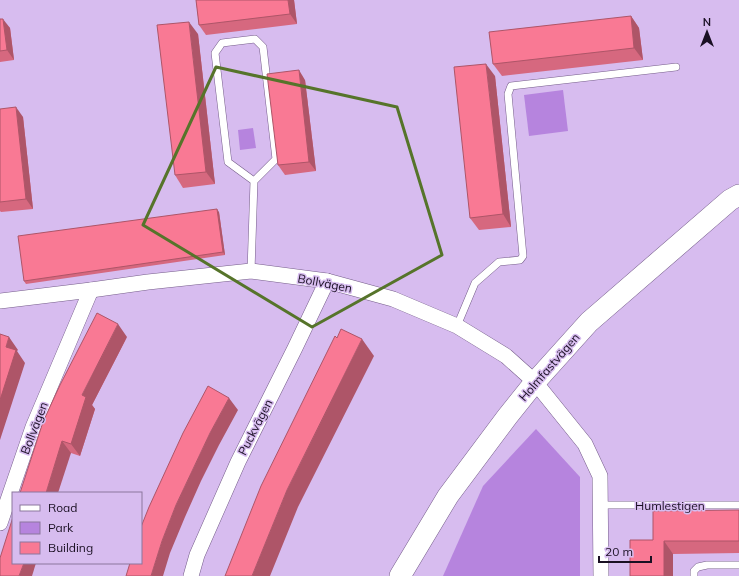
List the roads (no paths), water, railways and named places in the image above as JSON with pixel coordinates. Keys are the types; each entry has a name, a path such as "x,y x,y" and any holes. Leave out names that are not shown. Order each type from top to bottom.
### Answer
{"street":[{"name":"Holmfastvägen","path":"400,576 448,496 535,382 589,322 730,200 739,195"},
{"name":"Bollvägen","path":"0,301 148,282 251,271 327,281 393,299 457,326 506,356 535,382"},
{"name":"Puckvägen","path":"191,576 197,555 238,462 327,281"},
{"name":"Bollvägen","path":"0,523 33,427 91,290"},
{"path":"535,382 585,444 600,476 602,576"}],"lane":[{"path":"251,271 254,181 276,158 263,47 255,39 222,43 215,53 228,162 254,181"},
{"path":"457,326 475,283 499,262 520,260 523,256 508,94 511,86 676,67"},
{"name":"Humlestigen","path":"601,505 739,506"},
{"path":"694,576 694,571 698,567 707,565 739,565"}]}
